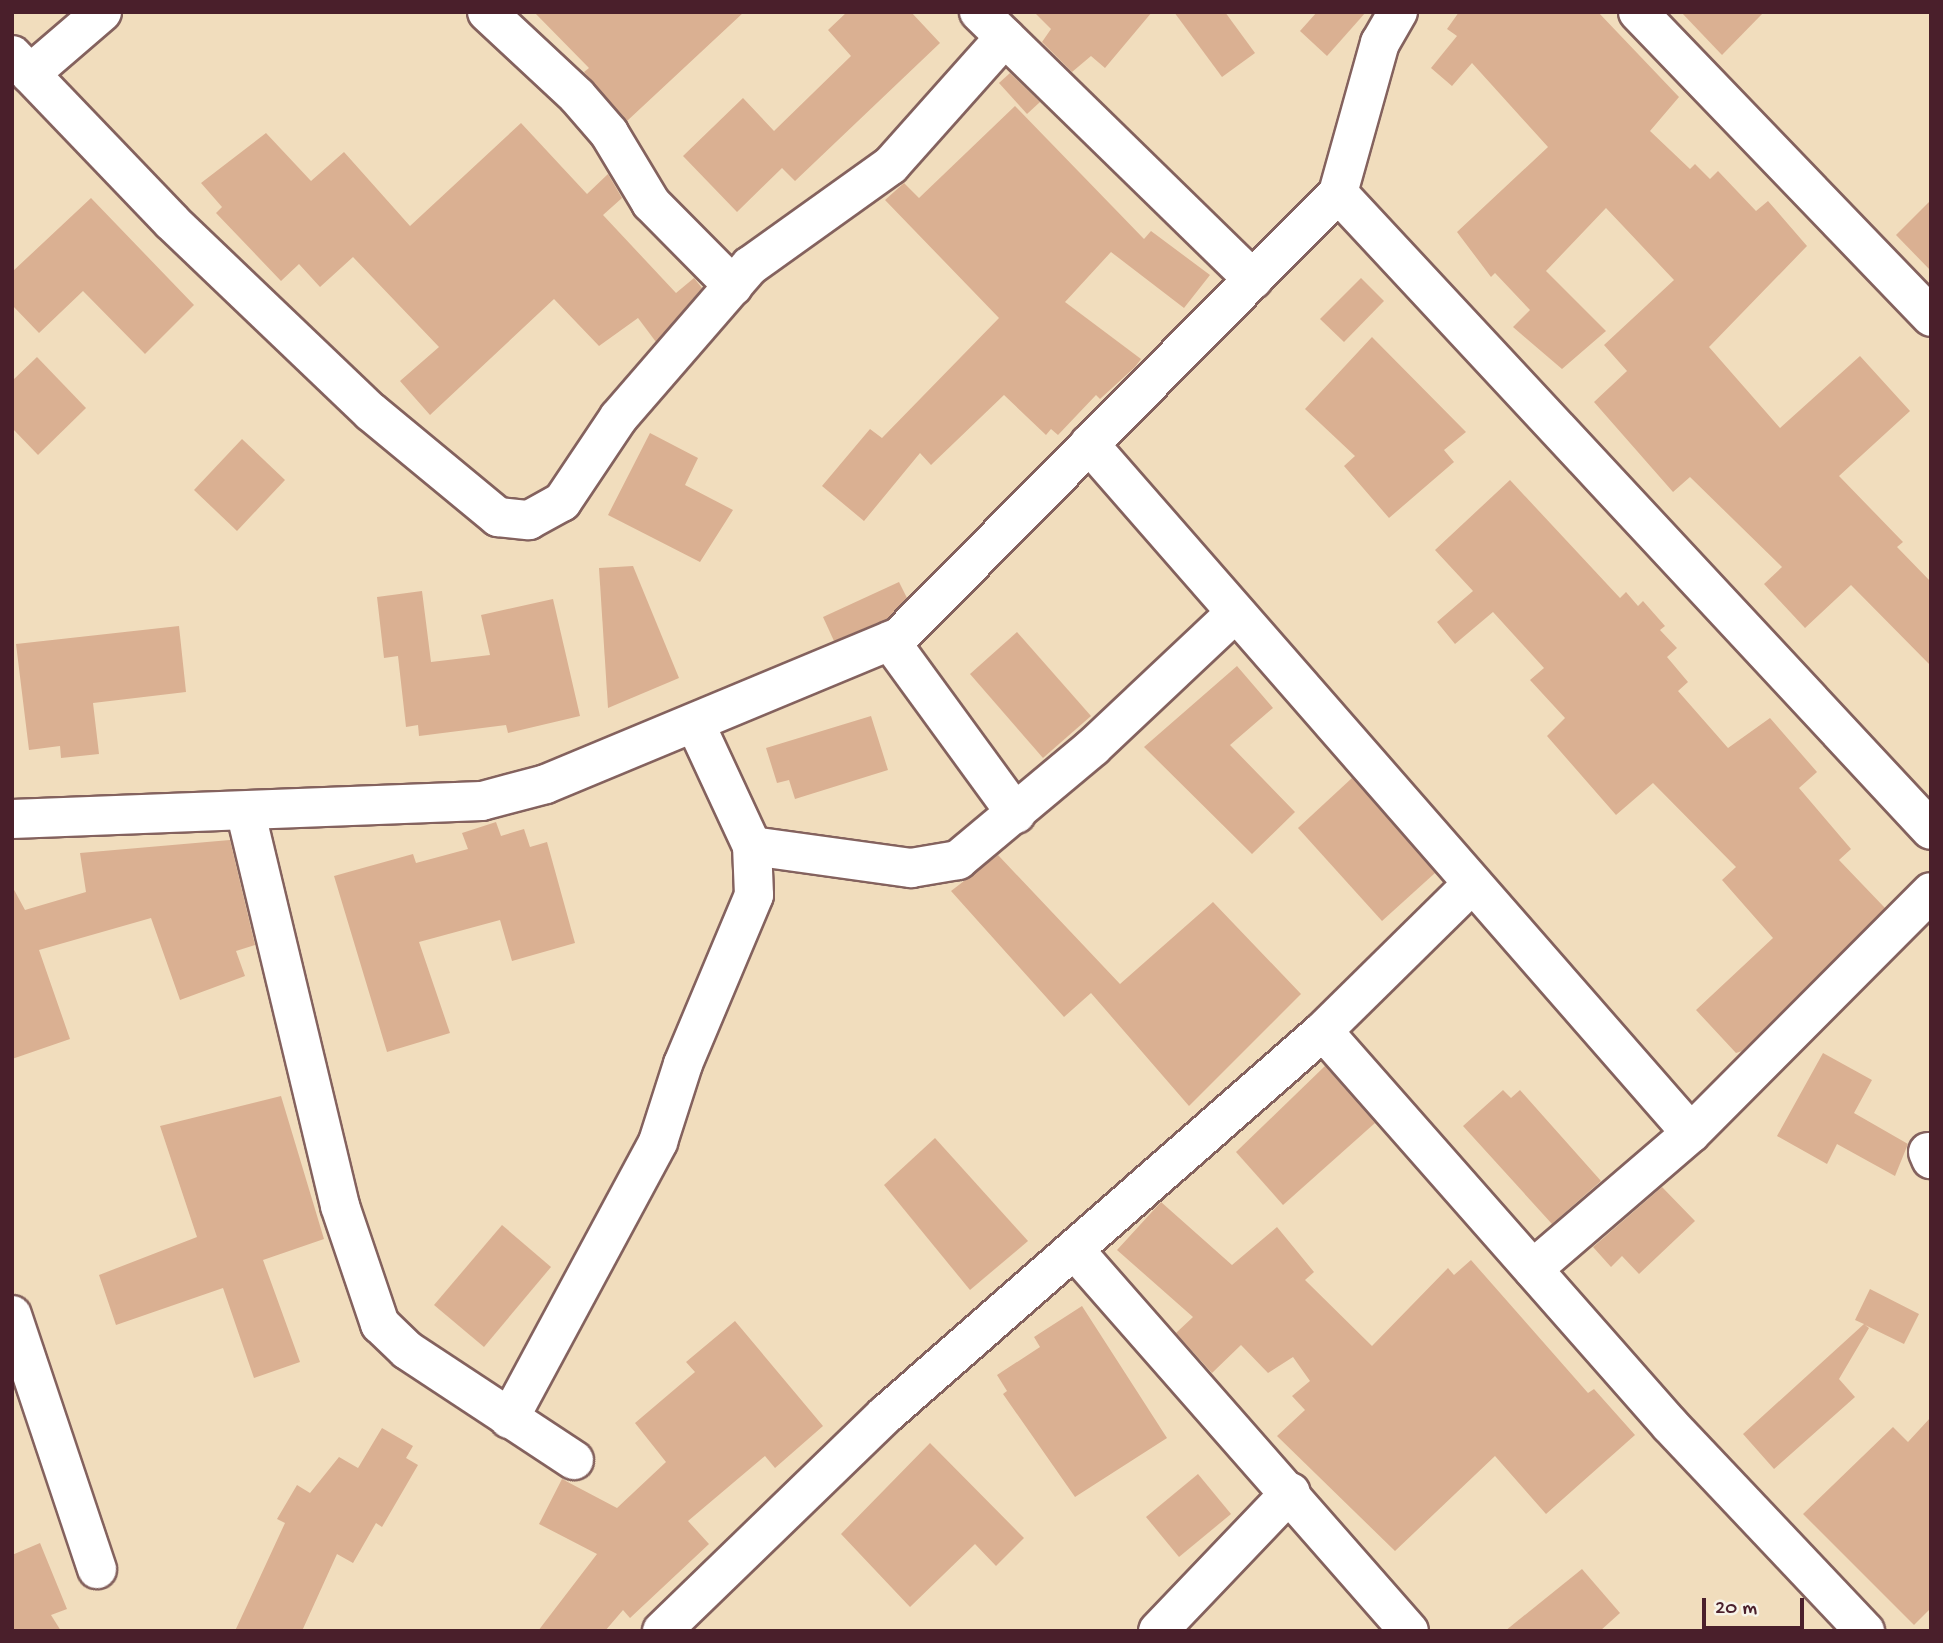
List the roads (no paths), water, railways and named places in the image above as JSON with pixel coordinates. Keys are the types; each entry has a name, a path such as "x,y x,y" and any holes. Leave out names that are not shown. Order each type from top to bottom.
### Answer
{"street":[{"path":"102,12 21,65 172,222 371,412 498,517 543,517 562,502 618,417 750,266 891,165 992,24 1253,279"},
{"path":"487,12 577,96 609,133 651,203 733,286"},
{"path":"12,819 246,814 394,801 482,801 546,784 891,641 1338,193 1380,43 1398,12"},
{"path":"1638,12 1931,317"},
{"path":"1338,193 1931,830"},
{"path":"1089,444 1691,1133"},
{"path":"752,846 933,867 958,860 1016,814 1235,613"},
{"path":"891,641 1016,814"},
{"path":"509,1419 658,1142 683,1064 750,911 756,878 752,846 695,723"},
{"path":"246,814 365,1292 393,1340 574,1460"},
{"path":"662,1631 885,1415 1077,1253 1323,1031 1472,884"},
{"path":"1533,1269 1691,1133 1931,892"},
{"path":"1323,1031 1533,1269 1865,1631"},
{"path":"1077,1253 1291,1492 1409,1631"},
{"path":"12,1315 97,1569"},
{"path":"1158,1631 1291,1492"}]}
